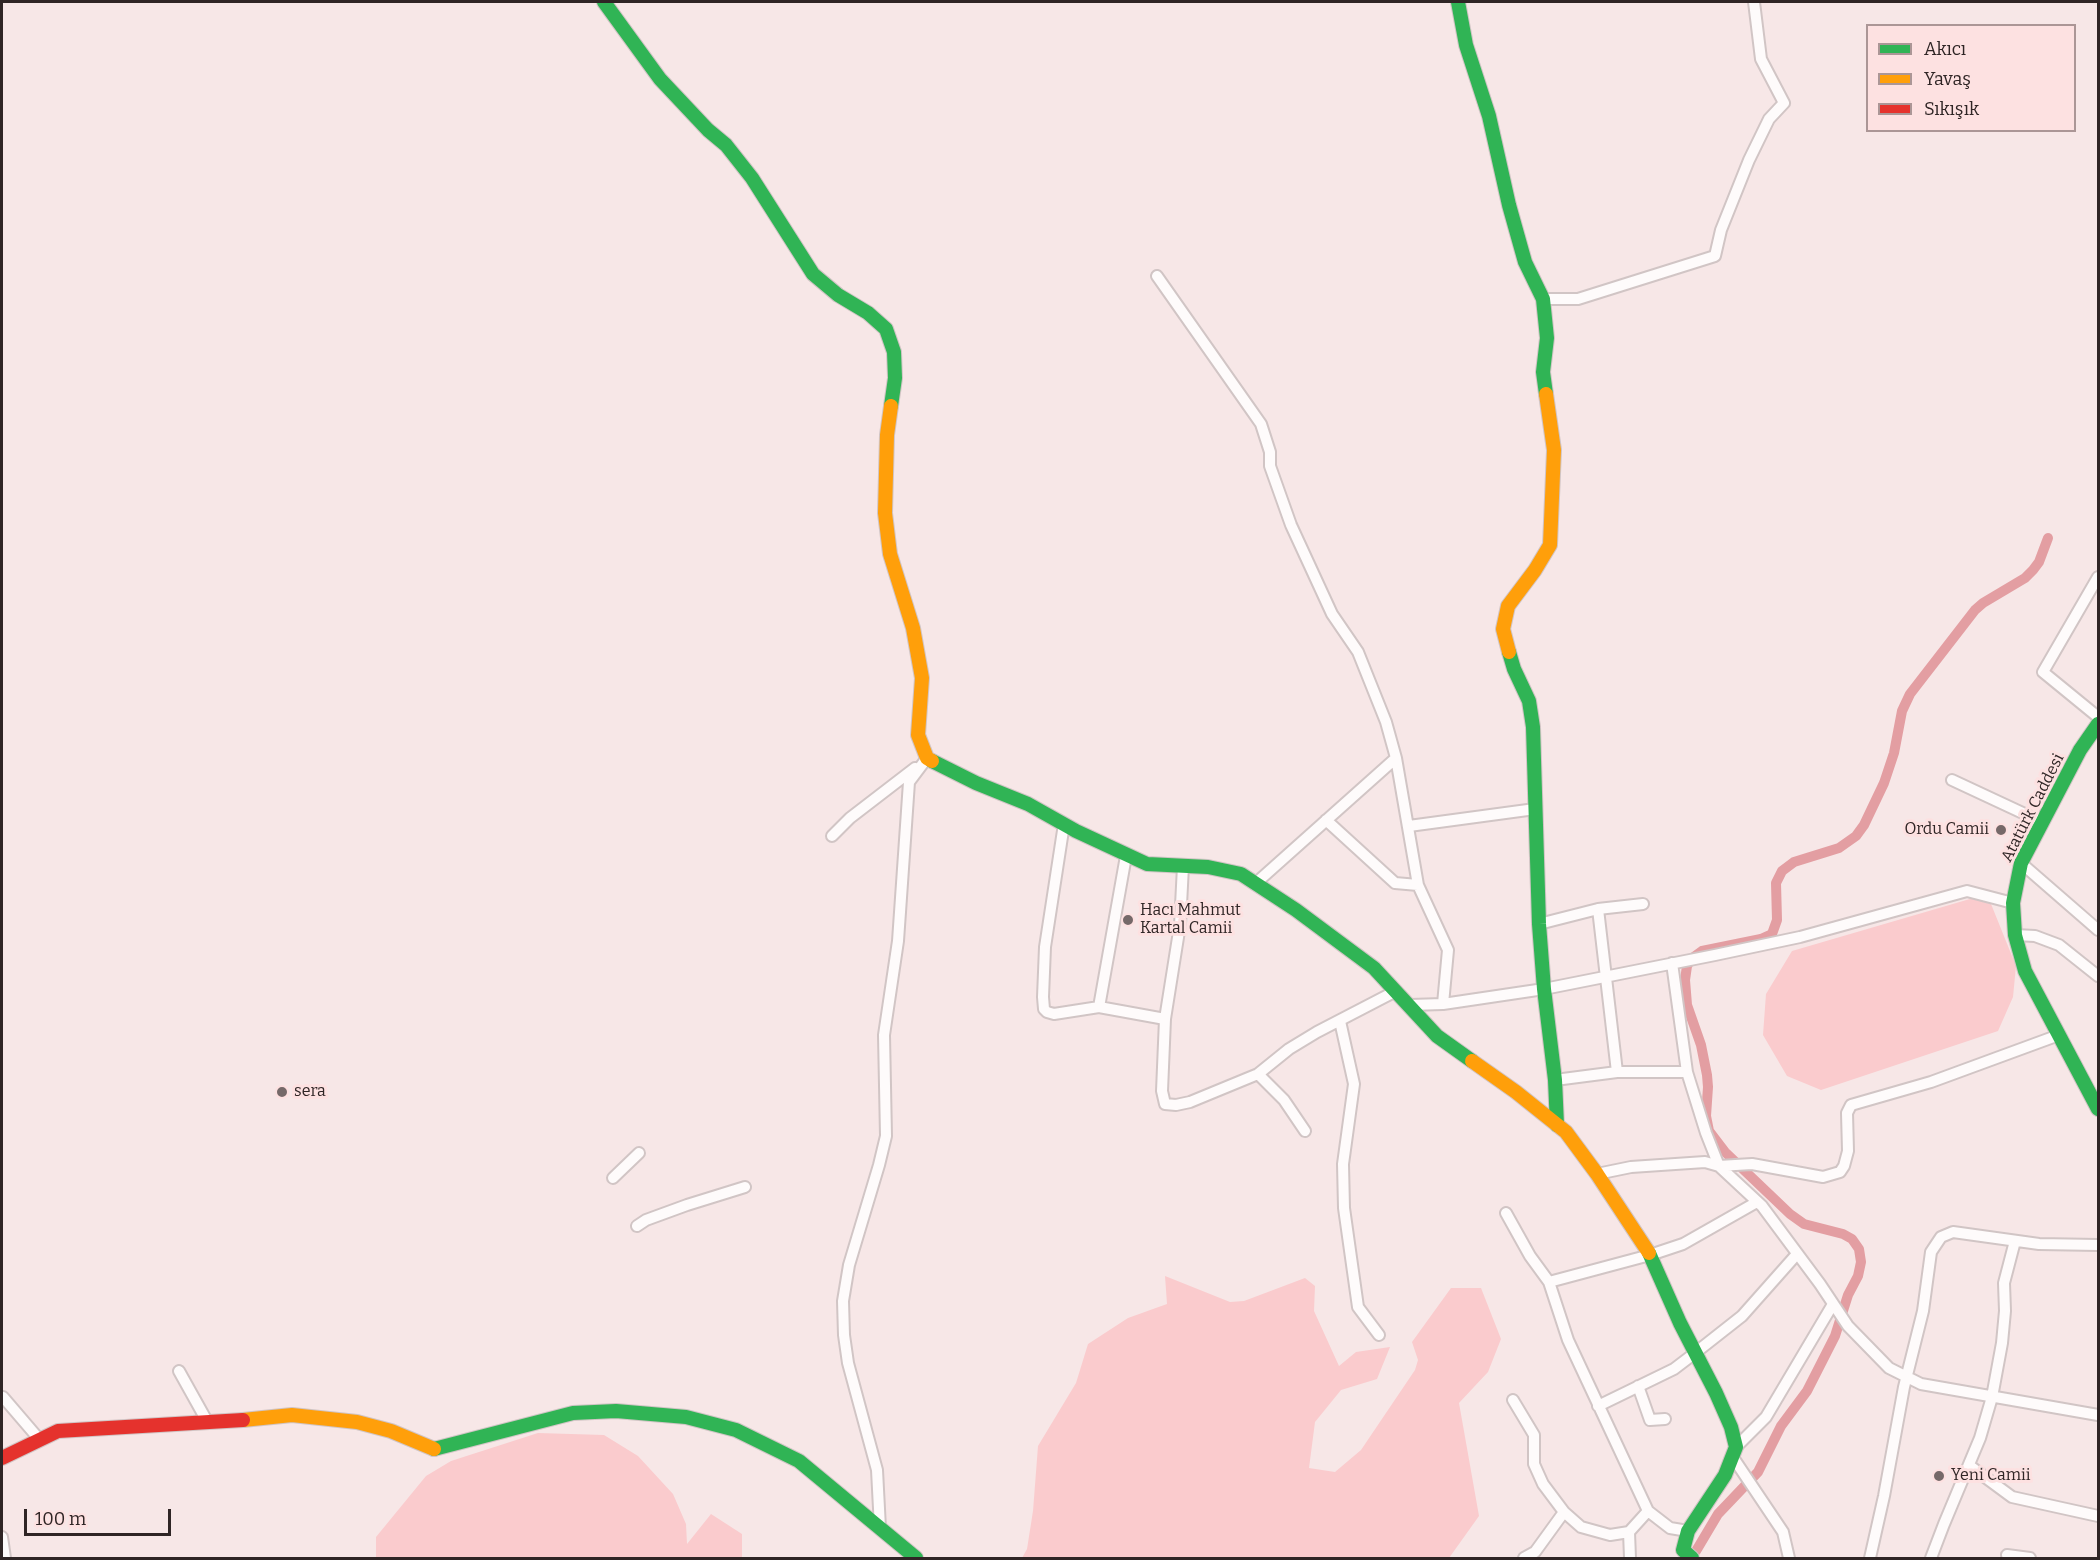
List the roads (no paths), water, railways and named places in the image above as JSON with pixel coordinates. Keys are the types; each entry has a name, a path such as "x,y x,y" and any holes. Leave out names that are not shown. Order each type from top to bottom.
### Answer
{"street":[{"path":"604,2 660,79 708,130 726,145 752,178 813,274 838,295 868,313 886,329 894,351 895,378 887,435 885,513 890,554 913,628 922,678 918,735 927,758 976,783 1028,804 1126,856 1147,864 1208,867 1241,874 1296,910 1374,968 1437,1036 1516,1092 1566,1132 1597,1174 1650,1255 1680,1323 1731,1427 1734,1451 1745,1474 1783,1532 1789,1558"},
{"path":"1458,2 1466,45 1490,116 1509,205 1525,262 1543,299 1547,338 1543,372 1554,450 1550,545 1535,570 1508,606 1503,629 1515,669 1529,701 1532,718 1539,924 1555,1080 1557,1125"},
{"path":"1543,299 1578,299 1715,256 1721,230 1749,160 1769,119 1784,103 1761,59 1754,2"},
{"path":"1157,276 1261,424 1270,452 1270,466 1291,525 1332,614 1358,652 1386,722 1396,759 1418,885 1448,950 1443,1004"},
{"path":"2098,578 2043,672 2098,717"},
{"name":"Atatürk Caddesi","path":"2097,1101 2025,971 2015,935 2013,903 2021,863 2080,750 2098,724"},
{"path":"832,836 850,818 927,758"},
{"path":"880,1528 877,1470 848,1363 843,1301 849,1265 886,1136 884,1035 898,941 909,782 927,758"},
{"path":"1256,883 1396,759"},
{"path":"1952,780 2042,822"},
{"path":"1409,826 1535,809"},
{"path":"1326,820 1395,884 1418,885"},
{"path":"1064,824 1045,947 1044,1009 1054,1014 1099,1007 1165,1019"},
{"path":"1099,1007 1126,856"},
{"path":"2021,863 2098,930"},
{"path":"1183,866 1180,925 1165,1019 1162,1091 1165,1104 1176,1105 1190,1102 1258,1074 1289,1050 1396,992"},
{"path":"1410,1005 1443,1004 1544,989 1715,955 1800,937 1967,891 2013,903"},
{"path":"1539,924 1598,909 1642,904"},
{"path":"1598,909 1617,1072"},
{"path":"2015,935 2035,936 2059,945 2098,976"},
{"path":"1672,963 1687,1072 1719,1166 1757,1202 1848,1326 1889,1368 1920,1384 2098,1415"},
{"path":"1340,1021 1354,1084 1343,1164 1344,1208 1358,1307 1379,1335"},
{"path":"1597,1174 1631,1167 1706,1162 1719,1166 1752,1164 1823,1177 1840,1172 1845,1166 1848,1151 1848,1113 1851,1105 1931,1082 2059,1035"},
{"path":"1555,1080 1617,1072 1687,1072"},
{"path":"1258,1074 1284,1100 1305,1131"},
{"path":"613,1178 639,1153"},
{"path":"637,1226 646,1220 687,1205 745,1187"},
{"path":"1549,1282 1683,1244 1757,1202"},
{"path":"1506,1213 1530,1256 1549,1282 1568,1340 1648,1511 1670,1528 1688,1531"},
{"path":"1870,1558 1923,1311 1931,1252 1941,1237 1953,1232 2039,1244 2098,1245"},
{"path":"1931,1558 1970,1466 1992,1397 2002,1343 2005,1311 2004,1283 2014,1241"},
{"path":"1598,1406 1674,1369 1695,1353 1742,1316 1797,1254"},
{"path":"1692,1558 1683,1550 1688,1531 1725,1475 1734,1451 1766,1417 1835,1307"},
{"path":"179,1371 208,1423"},
{"path":"1638,1386 1650,1420 1665,1419"},
{"path":"3,1397 39,1439"},
{"path":"1512,1400 1534,1435 1534,1464 1543,1484 1564,1512 1581,1527 1610,1535 1629,1532 1648,1511"},
{"path":"2,1458 58,1431 208,1423 292,1415 357,1422 391,1431 433,1449 573,1413 616,1411 687,1417 736,1430 799,1461 916,1558"},
{"path":"1970,1466 2012,1497 2098,1516"},
{"path":"1524,1558 1535,1551 1564,1512"},
{"path":"1629,1532 1630,1558"},
{"path":"2,1537 5,1558"},
{"path":"2007,1555 2030,1558"}],"waterway":[{"path":"1696,1551 1718,1514 1758,1472 1781,1426 1807,1391 1835,1336 1848,1295 1858,1276 1861,1262 1859,1249 1852,1239 1843,1234 1804,1224 1790,1214 1725,1152 1709,1131 1706,1116 1707,1075 1701,1045 1687,1005 1685,980 1687,966 1691,959 1702,951 1761,939 1772,934 1777,920 1776,883 1782,871 1794,862 1839,848 1856,836 1864,825 1884,783 1894,753 1902,711 1910,694 1975,610 2025,578 2033,570 2039,562 2048,538"}],"place":[{"name":"Ordu Camii","path":"2001,830"},
{"name":"Hacı Mahmut Kartal Camii","path":"1128,920"},
{"name":"sera","path":"282,1092"},
{"name":"Yeni Camii","path":"1939,1476"}]}
